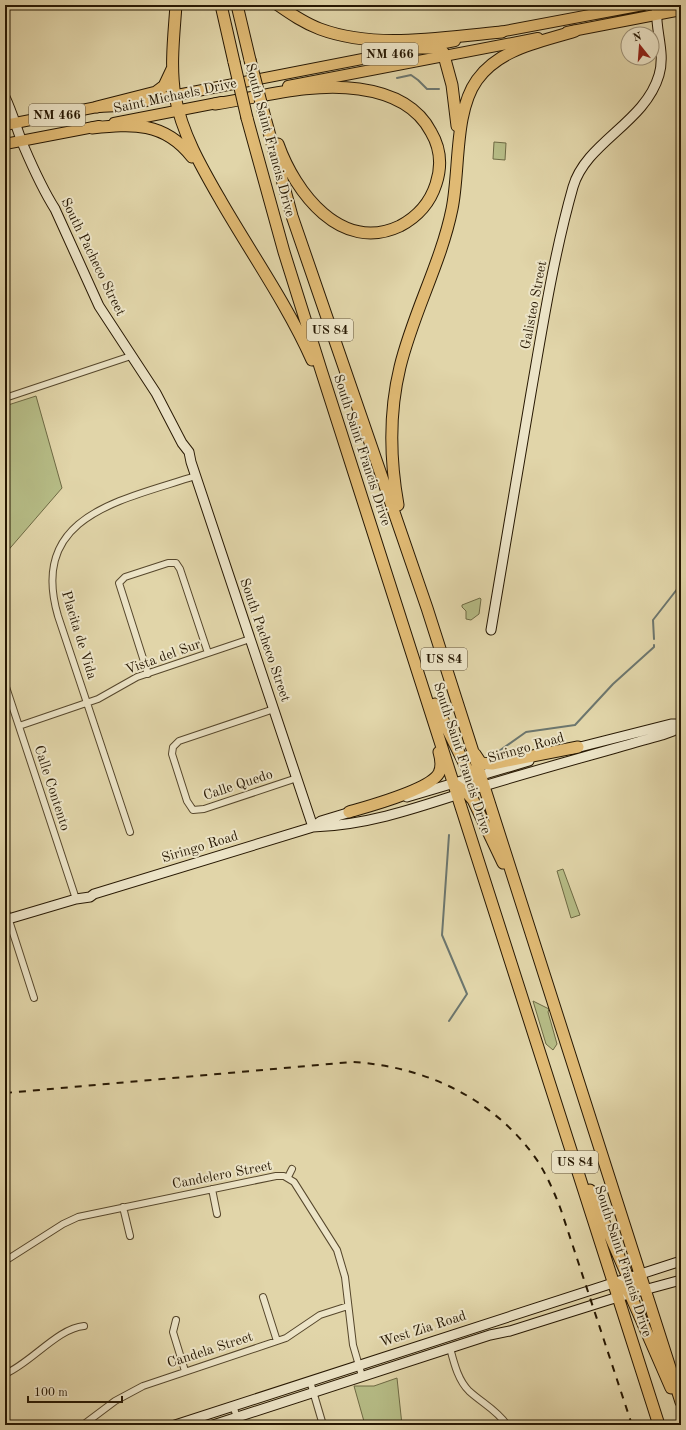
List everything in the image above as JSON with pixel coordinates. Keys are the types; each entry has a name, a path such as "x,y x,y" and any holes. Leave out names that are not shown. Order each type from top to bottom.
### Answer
{"highway":[{"path":"176,5 172,68 178,111 186,136 213,187 304,343 336,417"},
{"name":"South Saint Francis Drive","path":"221,5 248,118 284,252 454,784"},
{"name":"South Saint Francis Drive","path":"237,5 256,83 266,114 284,190 306,261 405,543 473,750 479,780 520,898 681,1402"},
{"path":"278,5 298,19 320,29 343,36 411,40 502,32"},
{"path":"405,543 398,504 393,461 392,424 396,391 400,367 409,337 447,228 456,191 459,148 465,105 472,88 484,72 501,57 511,52 575,31"},
{"path":"419,48 437,48 443,52 455,104 459,148"},
{"path":"97,107 156,92 164,86 172,68"},
{"path":"215,104 315,88 358,89 402,102 419,114 434,137 440,163 439,177 434,192 427,204 417,215 395,228 370,233 343,226 325,216 316,208 299,186 287,166 266,114"},
{"path":"92,128 125,124 140,125 167,134 188,152 213,187"},
{"path":"411,649 444,724 466,768 479,780"},
{"path":"349,812 412,791 432,781 439,773 441,757 428,703"},
{"path":"473,750 481,763 492,764 578,748"},
{"path":"454,784 462,793 473,800 520,898"},
{"name":"South Saint Francis Drive","path":"462,793 527,1014 659,1425"},
{"path":"571,1151 629,1277 639,1287 645,1290"},
{"path":"613,1282 626,1289 630,1294 681,1410"}],"main road":[{"name":"Saint Michaels Drive","path":"5,125 97,107 120,106 643,5"},
{"name":"Saint Michaels Drive","path":"5,144 215,104 265,91 575,31 656,10 681,10"}],"street":[{"name":"Galisteo Street","path":"491,630 543,324 573,188 578,175 588,159 642,107 660,74 660,44 656,10 649,5"},
{"name":"South Pacheco Street","path":"5,97 16,122 22,141 91,290 103,313 156,393 182,443 183,455 191,462 313,827"},
{"path":"5,398 131,356"},
{"name":"Placita de Vida","path":"130,832 53,597 52,579 59,553 72,530 85,518 98,510 195,476"},
{"path":"148,674 119,583 123,578 173,562 180,569 208,653"},
{"name":"Vista del Sur","path":"19,726 104,697 133,679 250,639"},
{"name":"Calle Contento","path":"5,684 76,899"},
{"name":"Calle Quedo","path":"274,709 179,741 173,747 172,754 187,801 193,810 204,809 297,778"},
{"name":"Siringo Road","path":"7,920 76,899 81,895 94,894 313,827 339,826 376,819 462,793 479,780 578,748 671,724 681,725"},
{"name":"Siringo Road","path":"313,827 321,821 349,812 454,784 479,780 662,735 673,731 681,725"},
{"path":"5,908 7,920 34,998"},
{"path":"288,1177 292,1169"},
{"name":"Candelero Street","path":"5,1261 70,1220 123,1207 276,1176 288,1177 296,1185 337,1250 344,1270 353,1345 362,1376"},
{"path":"212,1189 217,1214"},
{"path":"123,1207 130,1236"},
{"name":"West Zia Road","path":"175,1425 640,1273 681,1261"},
{"name":"West Zia Road","path":"213,1425 238,1421 313,1392 362,1376 490,1335 510,1332 618,1297 681,1279"},
{"path":"263,1297 277,1341"},
{"name":"Candela Street","path":"83,1425 106,1406 124,1395 154,1381 291,1336 320,1315 348,1306"},
{"path":"499,1319 490,1327 461,1336 450,1348 457,1370 468,1390 496,1412 507,1425"},
{"path":"176,1320 173,1332 185,1371"},
{"path":"5,1374 21,1366 66,1332 84,1326"},
{"path":"402,1364 411,1355 429,1349 446,1336"},
{"path":"310,1381 323,1425"},
{"path":"233,1406 238,1421"}],"green space":[{"path":"494,142 506,143 505,160 493,159"},
{"path":"36,396 62,488 5,554 5,406"},
{"path":"480,598 479,614 471,620 466,619 466,611 462,605"},
{"path":"563,869 580,915 571,918 557,871"},
{"path":"533,1001 549,1009 548,1012 557,1044 553,1050 546,1044"},
{"path":"397,1378 402,1425 365,1425 354,1386 374,1386"}],"waterway":[{"path":"346,5 351,8 374,5"},
{"path":"397,78 411,75 427,89 439,89"},
{"path":"654,639 653,620 678,588"},
{"path":"499,751 526,732 575,725 613,684 654,647 654,645"},
{"path":"449,835 442,935 467,994 449,1021"}],"railway":[{"path":"5,1093 352,1062 380,1065 407,1071 433,1079 458,1090 481,1104 502,1121 522,1141 539,1163 545,1174 561,1210 632,1425"}]}
